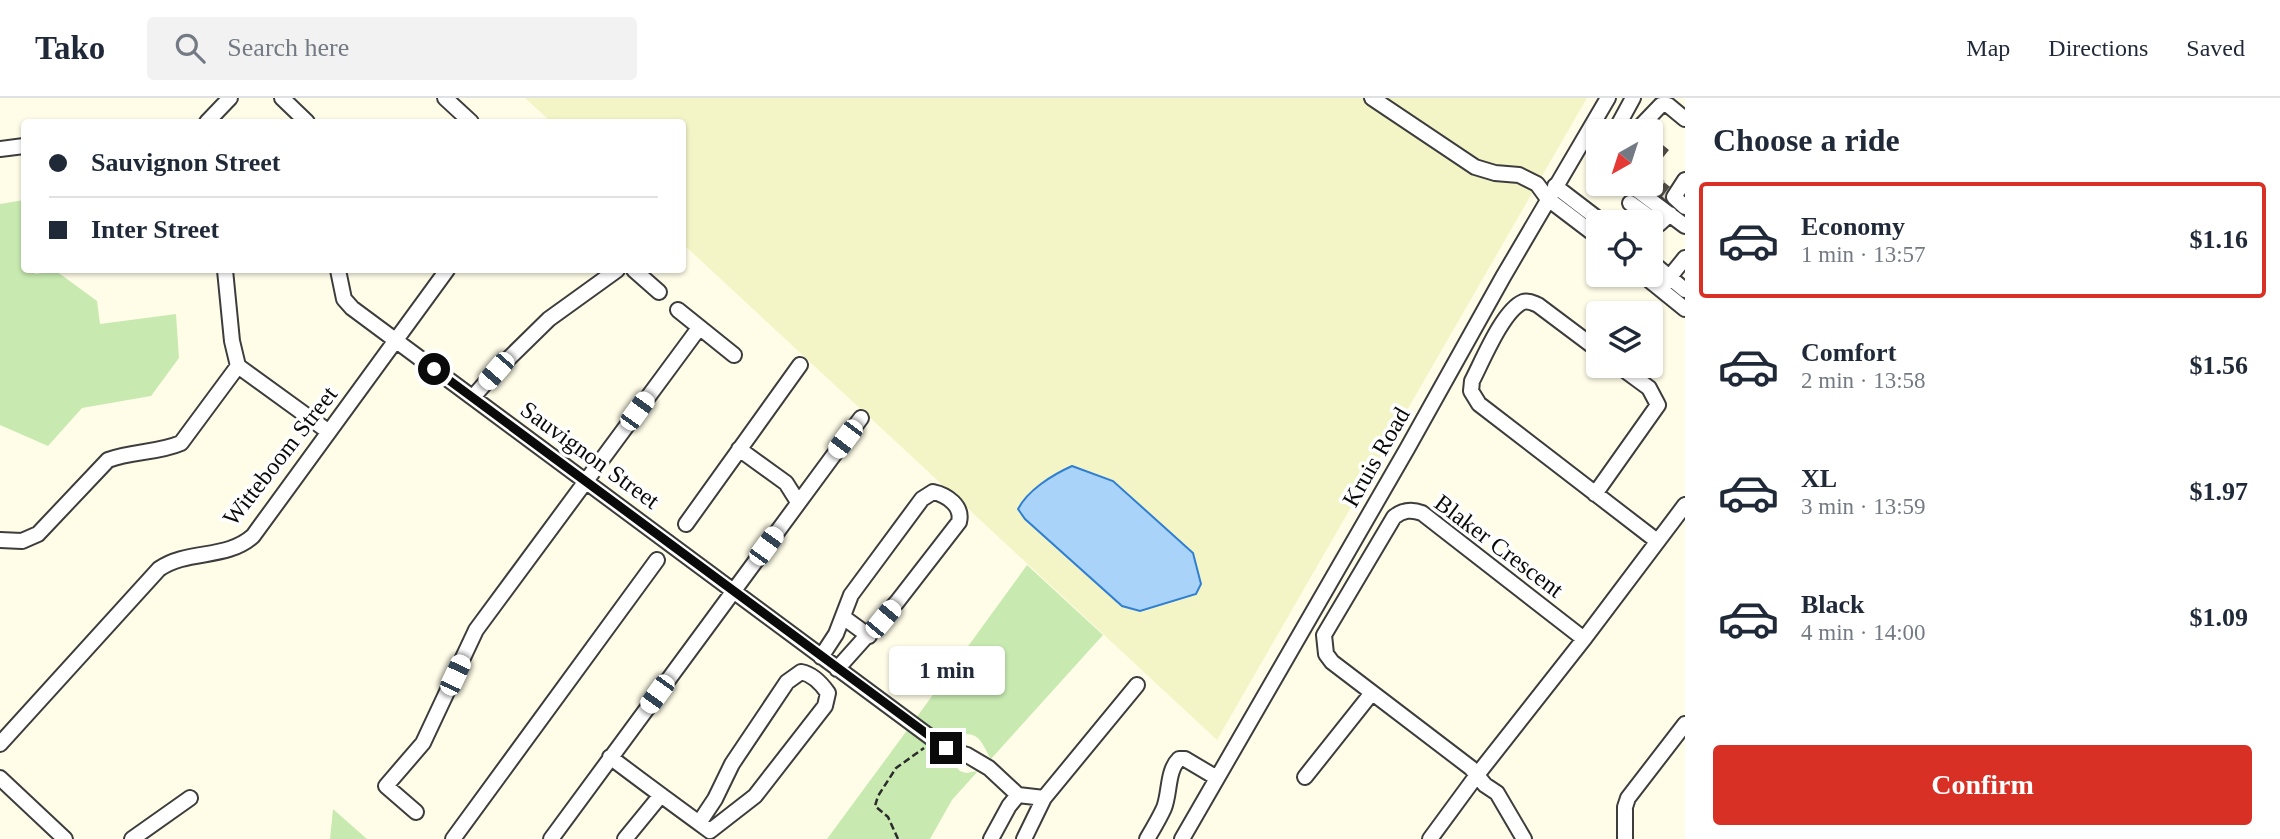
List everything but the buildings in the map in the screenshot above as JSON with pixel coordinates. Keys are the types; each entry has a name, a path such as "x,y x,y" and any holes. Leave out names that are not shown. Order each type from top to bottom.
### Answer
{"street":[{"path":"210,119 230,98"},
{"path":"282,98 304,119"},
{"path":"445,98 468,119"},
{"path":"1373,98 1475,167 1495,173 1519,175 1586,213"},
{"name":"Kruis Road","path":"1182,839 1407,449 1548,190 1608,98"},
{"path":"1622,119 1633,98"},
{"path":"1648,119 1661,105 1668,105 1685,119"},
{"path":"0,149 21,146"},
{"path":"1679,202 1685,180"},
{"path":"1548,190 1586,226"},
{"path":"1645,196 1685,226"},
{"path":"1630,203 1657,224 1661,224 1670,214"},
{"path":"1660,289 1685,258"},
{"path":"1663,271 1685,290"},
{"path":"225,273 232,341 239,366 329,432"},
{"name":"Sauvignon Street","path":"338,273 344,299 352,308 837,669 946,748 967,755 989,768 1018,795"},
{"name":"Witteboom Street","path":"0,744 159,569 176,559 232,549 253,536 445,273"},
{"path":"473,397 541,327 613,273"},
{"path":"637,273 659,292"},
{"path":"1658,287 1685,309"},
{"path":"1586,340 1538,305 1529,301 1521,303 1507,317 1472,381 1471,391 1479,404 1657,541"},
{"path":"678,310 734,355"},
{"path":"416,812 386,786 423,743 476,630 699,328"},
{"path":"686,524 800,365"},
{"path":"0,540 22,541 38,534 108,460 181,443 239,366"},
{"path":"1595,494 1658,405 1649,388 1635,378"},
{"path":"551,839 861,418"},
{"path":"739,449 786,483 798,502"},
{"path":"821,657 836,634 851,595 922,499 933,492 952,501 961,516 959,522 869,636 837,669"},
{"path":"1430,839 1685,505"},
{"name":"Blaker Crescent","path":"1524,839 1497,793 1485,785 1471,768 1332,662 1326,654 1324,635 1389,524 1394,517 1406,510 1422,513 1584,639"},
{"path":"453,839 657,561"},
{"path":"842,617 869,636"},
{"path":"801,672 807,673 828,692 825,706 755,796 705,827 732,764 788,682 801,672"},
{"path":"1024,839 1044,799 1137,685"},
{"path":"1305,777 1371,694"},
{"path":"1625,839 1625,807 1628,798 1685,724"},
{"path":"610,757 705,827"},
{"path":"1147,839 1163,809 1170,787 1171,771 1179,759 1185,759 1217,778"},
{"path":"0,778 65,839"},
{"path":"625,839 661,795"},
{"path":"991,839 1018,795 1044,799"},
{"path":"132,839 190,798"}],"path":[{"path":"898,839 888,817 875,806 878,796 896,768 925,747"}],"green space":[{"path":"525,98 1587,98 1217,740 686,247 686,119 548,119"},
{"path":"21,200 21,273 59,273 97,301 100,324 176,314 179,358 151,396 82,408 48,446 0,425 0,204"},
{"path":"1027,565 1103,635 991,759 977,737 968,734 945,739 916,718"},
{"path":"908,729 949,759 960,771 978,771 952,800 930,839 827,839"},
{"path":"333,809 367,839 330,839"}],"water":[{"path":"1072,466 1113,481 1193,553 1201,584 1196,594 1140,611 1122,606 1025,519 1018,509 1022,502 1034,489"}],"tunnel":[{"path":"1663,188 1674,197"}],"route":[{"path":"434,369 946,748"}]}
